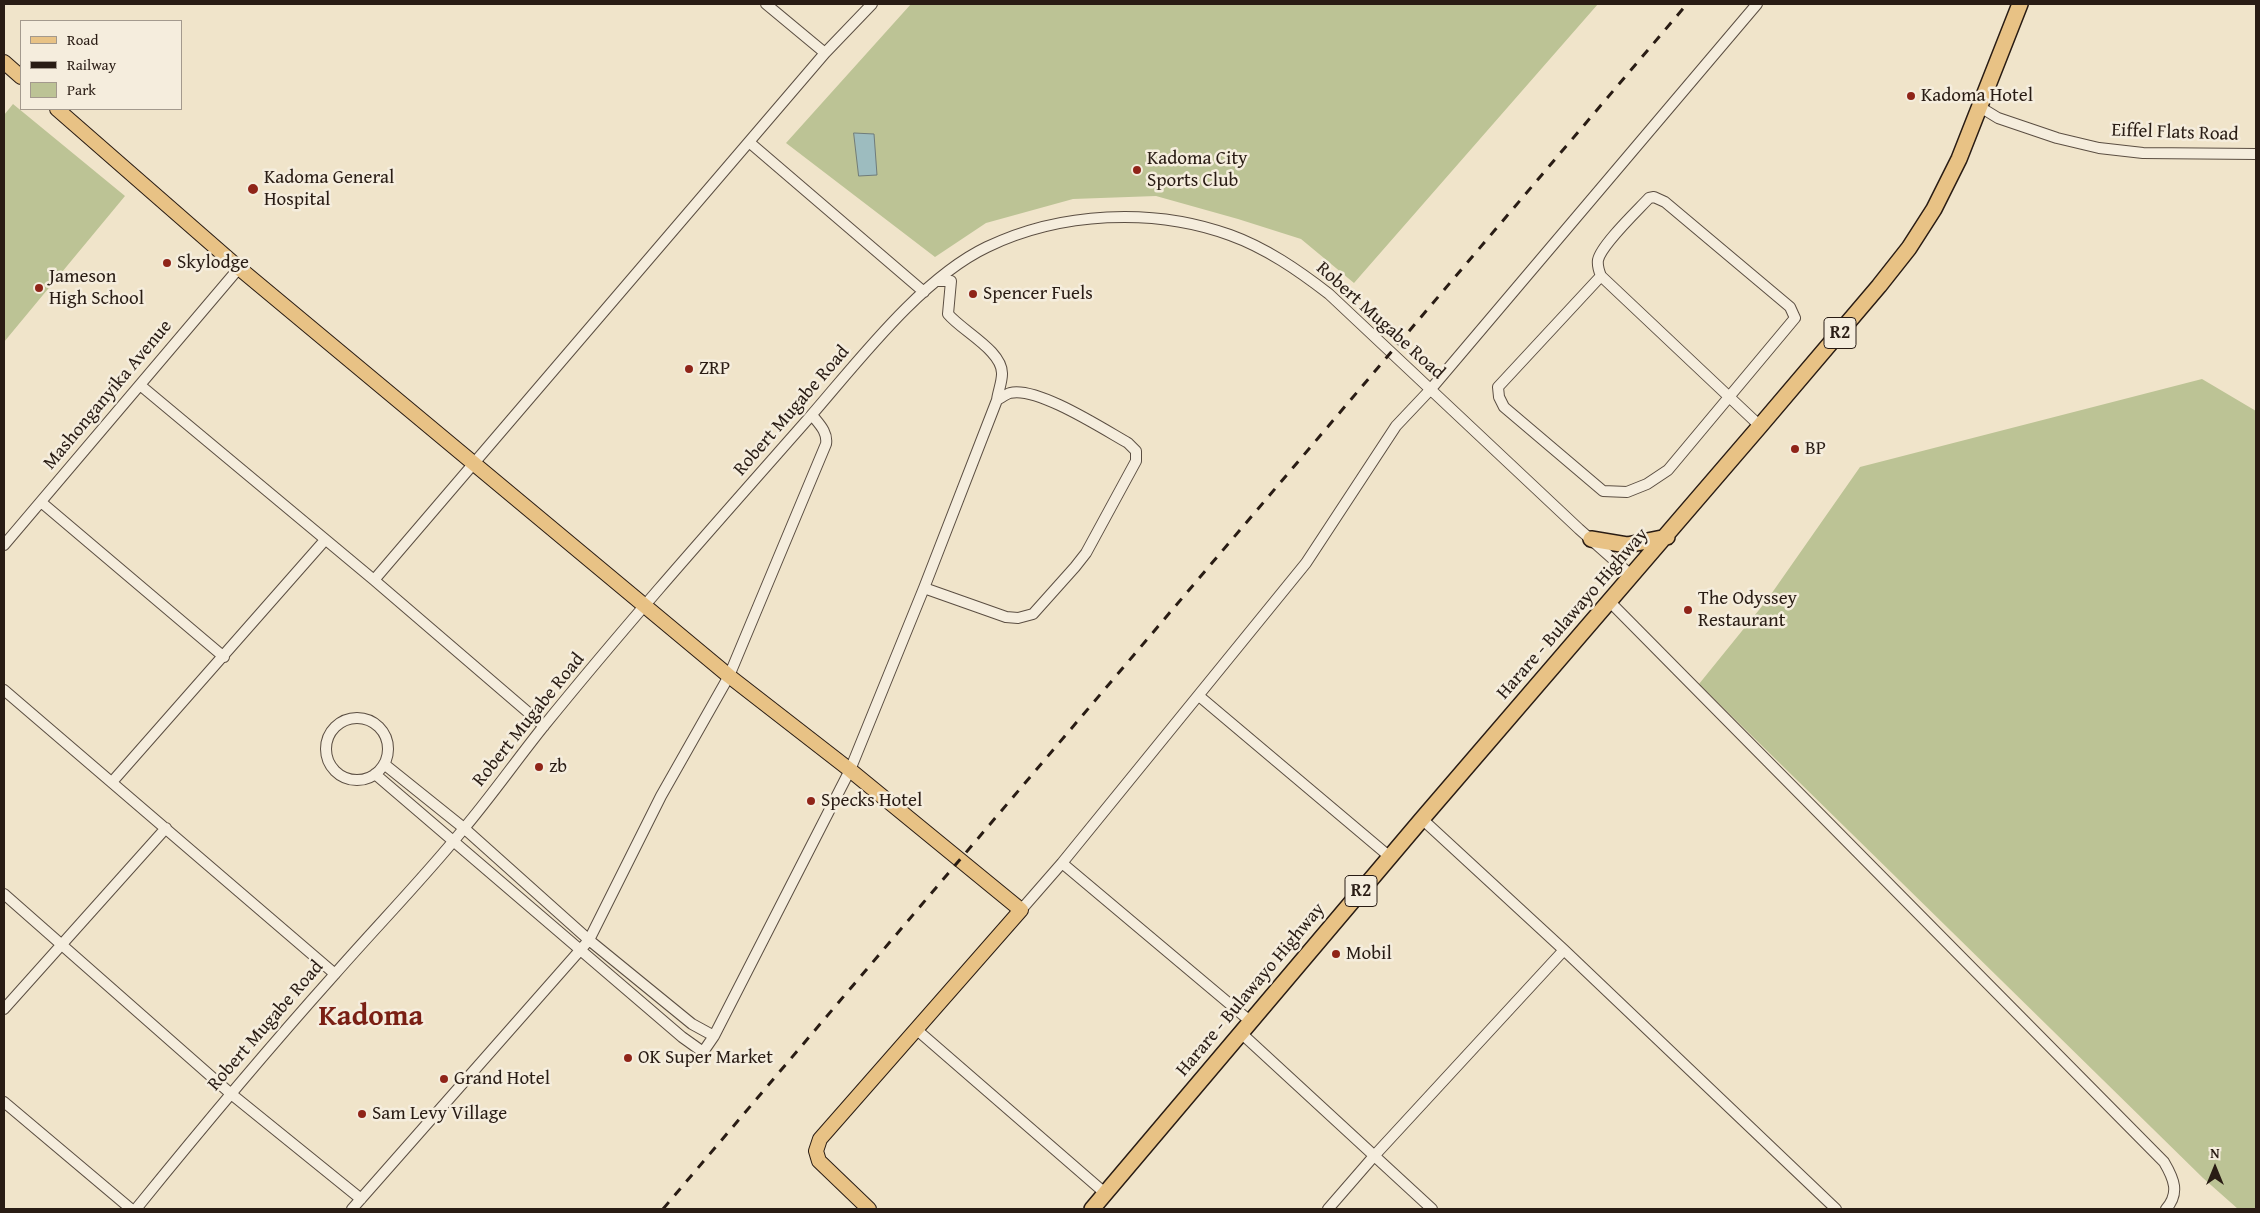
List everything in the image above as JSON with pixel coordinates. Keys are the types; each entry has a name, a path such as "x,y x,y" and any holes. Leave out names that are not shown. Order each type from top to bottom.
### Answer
{"highway":[{"name":"Harare - Bulawayo Highway","path":"1092,1209 1390,856 1667,537 1880,286 1909,248 1934,209 1959,159 2020,4"},
{"path":"1591,539 1627,545 1667,537"}],"main road":[{"path":"4,62 20,76"},
{"path":"58,110 239,268 730,676 850,770 1021,910 820,1139 816,1151 819,1161 869,1209"}],"street":[{"path":"766,4 825,53"},
{"path":"374,580 825,53 872,4"},
{"path":"1021,910 1062,863 1306,563 1396,426 1430,390 1757,4"},
{"name":"Eiffel Flats Road","path":"1980,107 2007,121 2058,138 2099,148 2143,153 2256,154"},
{"path":"749,142 924,292"},
{"path":"1602,276 1498,387 1498,397 1504,407 1603,491 1627,492 1647,484 1668,470 1729,398 1795,318 1790,307 1664,202 1654,197 1650,198 1632,217 1600,254 1598,269 1602,276 1729,398 1760,426"},
{"name":"Robert Mugabe Road","path":"136,1209 230,1093 334,974 454,842 544,726 812,415 905,310 963,260 988,247 1022,233 1059,223 1093,218 1125,218 1164,219 1195,226 1228,234 1267,251 1303,274 1329,294 1632,576"},
{"name":"Mashonganyika Avenue","path":"4,545 239,268"},
{"path":"375,774 682,1037 703,1052 714,1036 850,770 924,588 996,400 1002,374 1001,364 989,349 955,322 948,314 951,281 938,281"},
{"path":"140,385 374,580 544,726"},
{"path":"924,588 1006,617 1018,618 1033,614 1075,568 1086,552 1136,461 1136,451 1128,442 1047,399 1023,393 1010,393 996,400"},
{"path":"352,1209 589,940 660,796 730,676 826,444 825,432 812,415"},
{"path":"41,502 224,657"},
{"path":"112,782 325,540"},
{"path":"1610,602 2164,1162 2175,1185 2174,1197 2166,1209"},
{"path":"4,690 334,974"},
{"path":"1199,696 1390,856"},
{"path":"361,718 372,722 382,730 387,740 388,753 384,764 375,774 364,780 352,780 340,776 331,768 326,757 326,744 334,728 348,719 361,718"},
{"path":"384,764 465,828 589,940 692,1024 714,1036"},
{"path":"1422,819 1564,950 1836,1209"},
{"path":"4,1009 166,828"},
{"path":"1062,863 1246,1027 1374,1156 1432,1209"},
{"path":"4,894 230,1093 361,1199"},
{"path":"1328,1209 1374,1156 1564,950"},
{"path":"917,1030 1106,1194"},
{"path":"4,1102 131,1209"}],"green space":[{"name":"Kadoma City Sports Club","path":"911,4 1598,4 1354,283 1301,239 1156,196 1073,199 986,223 935,257 786,143"},
{"name":"Jameson High School","path":"13,104 125,196 4,342 4,115"},
{"path":"2202,379 2256,411 2256,1209 2238,1209 2203,1178 1699,684 1767,600 1860,467"}],"water":[{"path":"854,133 874,134 877,175 859,176"}],"railway":[{"path":"663,1209 1687,4"}],"place":[{"name":"Kadoma Hotel","path":"1911,96"},
{"name":"Kadoma City Sports Club","path":"1137,170"},
{"name":"Kadoma General Hospital","path":"253,189"},
{"name":"Skylodge","path":"167,263"},
{"name":"Jameson High School","path":"39,288"},
{"name":"Spencer Fuels","path":"973,294"},
{"name":"ZRP","path":"689,369"},
{"name":"BP","path":"1795,449"},
{"name":"The Odyssey Restaurant","path":"1688,610"},
{"name":"zb","path":"539,767"},
{"name":"Specks Hotel","path":"811,801"},
{"name":"Mobil","path":"1336,954"},
{"name":"OK Super Market","path":"628,1058"},
{"name":"Grand Hotel","path":"444,1079"},
{"name":"Sam Levy Village","path":"362,1114"}],"district":[{"name":"Kadoma","path":"371,1018"}]}
